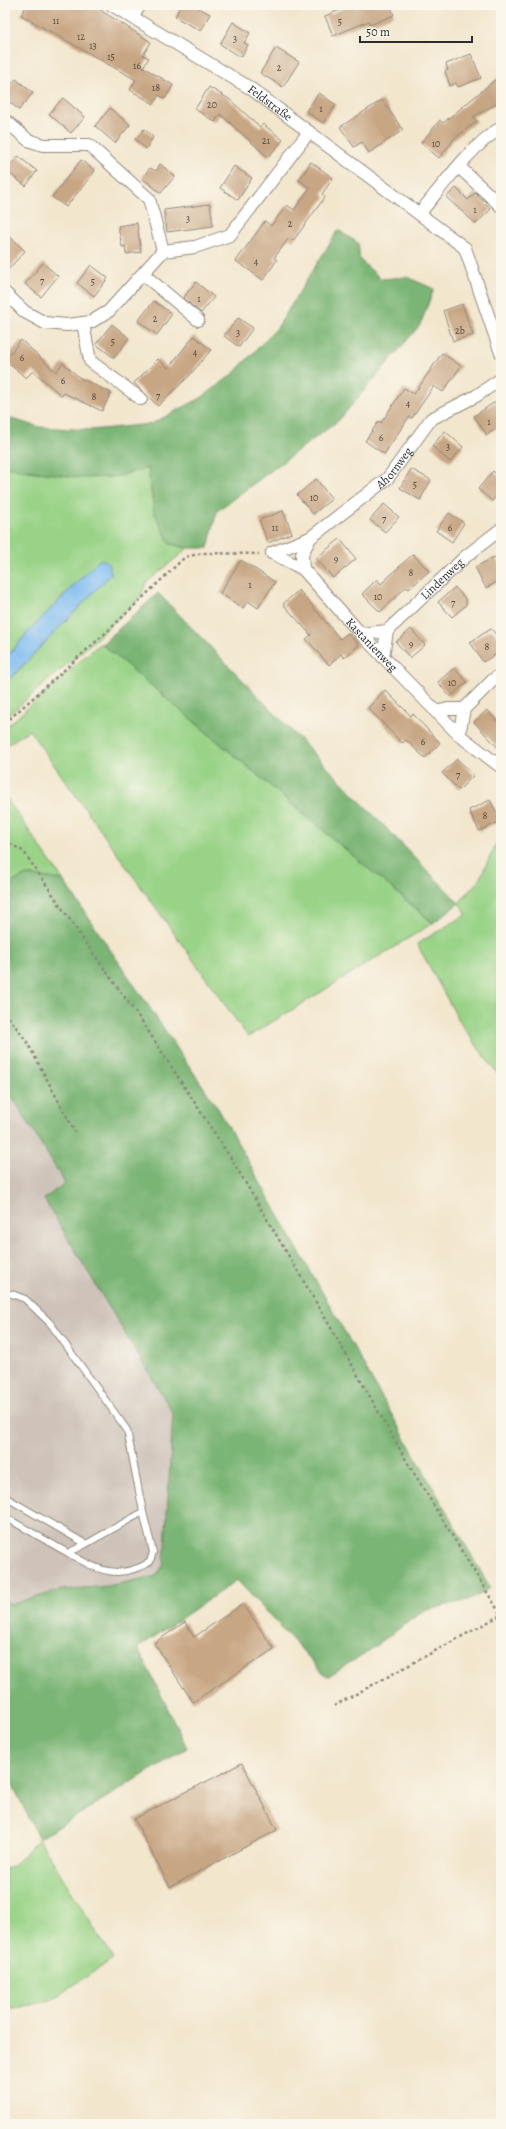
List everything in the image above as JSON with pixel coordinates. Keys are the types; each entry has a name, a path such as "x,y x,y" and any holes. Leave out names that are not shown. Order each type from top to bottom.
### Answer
{"street":[{"name":"Feldstraße","path":"112,5 250,88 465,248 501,353"},
{"path":"132,18 140,5"},
{"path":"5,120 28,140 43,145 89,145 149,199 163,251"},
{"path":"418,214 458,167 492,133 501,128"},
{"path":"5,293 25,312 45,322 67,325 91,322 109,311 163,251 195,247 230,235 309,132"},
{"path":"458,167 501,206"},
{"path":"143,274 198,320"},
{"path":"83,324 90,361 140,399"},
{"name":"Ahornweg","path":"303,569 302,554 310,538 388,478 431,419 476,396 501,379"},
{"name":"Lindenweg","path":"387,631 465,557 501,529"},
{"path":"272,553 310,538"},
{"name":"Kastanienweg","path":"272,553 303,569 361,634 436,712 459,735 501,767"},
{"path":"361,634 387,631 383,657"},
{"path":"459,735 464,709 494,679 501,675"},
{"path":"436,712 448,709 464,709"}],"lane":[{"path":"5,1294 12,1294 25,1299 50,1323 127,1430 143,1512 153,1552 150,1562 135,1570 116,1572 97,1569 5,1517"},
{"path":"5,1497 86,1544"},
{"path":"68,1553 143,1512"}],"path":[{"path":"5,722 110,629 185,557 203,553 272,553"},
{"path":"5,840 24,852 85,942 143,1023 232,1160 323,1314 406,1460 501,1615 334,1706"},
{"path":"5,1012 27,1042 76,1132"}],"shaded area":[{"path":"5,1085 65,1183 44,1199 173,1413 164,1564 156,1576 107,1586 62,1590 10,1604 5,1600"}],"green space":[{"path":"338,230 358,243 360,260 381,279 407,277 434,289 420,325 339,420 217,511 208,548 188,548 170,544 154,512 148,468 114,477 81,478 5,467 5,417 39,427 91,430 151,424 201,398 232,375 277,328"},
{"path":"5,467 34,472 114,477 148,468 154,512 170,544 188,548 146,583 141,597 86,648 5,718 5,684 111,574 99,561 27,633 5,660"},
{"path":"158,593 459,903 433,923 102,644"},
{"path":"99,644 102,644 433,923 248,1037 29,730 5,746 5,728"},
{"path":"5,796 63,880 26,875 5,886"},
{"path":"501,833 501,1079 461,1024 417,944 467,914 459,903 479,880"},
{"path":"26,875 63,880 219,1110 490,1588 472,1599 423,1611 370,1650 327,1677 237,1580 138,1648 187,1748 39,1839 5,1769 5,1600 11,1604 62,1590 107,1586 156,1576 164,1564 173,1413 44,1199 65,1183 5,1085 5,886"},
{"path":"39,1839 113,1959 51,2000 5,2011 5,1869 12,1866"}],"water":[{"path":"99,560 105,560 109,565 111,574 5,684 5,660 27,633"}],"building":[{"path":"27,5 92,5 151,42 143,55 149,58 143,67 173,85 165,99 159,95 154,104 130,90 136,80 21,15"},
{"path":"181,5 193,5 210,14 201,31 175,17"},
{"path":"352,5 390,5 394,15 370,25 369,21 333,36 325,16"},
{"path":"233,22 250,33 244,43 248,45 241,57 220,44"},
{"path":"276,48 299,62 283,87 260,73"},
{"path":"471,54 481,78 458,87 456,83 450,86 445,71 448,70 446,64"},
{"path":"501,75 501,101 473,117 477,121 455,138 439,158 421,143 440,120 443,123"},
{"path":"16,79 33,93 19,110 5,98 5,91"},
{"path":"209,87 229,99 260,127 263,124 283,140 268,157 220,114 215,122 195,109"},
{"path":"319,93 336,105 323,123 306,111"},
{"path":"63,98 85,117 71,133 49,114"},
{"path":"382,100 403,130 369,153 362,142 354,147 340,127"},
{"path":"110,108 130,125 115,143 95,126"},
{"path":"144,129 153,137 146,149 135,139"},
{"path":"18,156 37,171 26,186 6,171"},
{"path":"81,160 95,171 66,207 52,197"},
{"path":"311,162 333,178 322,194 325,197 293,241 289,238 274,258 277,260 263,280 236,261 265,221 271,226 287,205 294,210 310,188 299,180"},
{"path":"160,164 175,176 161,193 142,178 150,168 156,171"},
{"path":"234,166 252,178 238,200 220,188"},
{"path":"456,188 468,200 475,193 491,209 476,224 446,197"},
{"path":"210,204 213,226 167,232 164,210"},
{"path":"137,223 141,252 126,254 125,246 122,247 118,226"},
{"path":"5,232 25,251 5,273"},
{"path":"43,263 58,276 41,297 25,284"},
{"path":"91,265 108,278 94,296 77,283"},
{"path":"196,282 214,297 201,313 183,298"},
{"path":"154,301 172,314 157,335 138,321"},
{"path":"462,304 473,335 453,341 443,311"},
{"path":"238,318 253,328 239,347 224,336"},
{"path":"112,324 129,338 114,358 96,344"},
{"path":"194,336 211,350 189,376 158,406 134,383 158,359 168,368"},
{"path":"21,340 56,372 63,363 80,378 111,393 102,411 64,393 62,396 33,371 26,378 5,360"},
{"path":"442,353 461,366 443,392 434,386 412,418 409,417 384,454 365,441 379,421 381,423 404,388 414,394"},
{"path":"495,402 501,410 501,425 487,435 474,416"},
{"path":"445,431 463,447 450,462 432,446"},
{"path":"411,469 431,480 420,500 400,488"},
{"path":"493,471 501,478 501,491 492,501 478,489"},
{"path":"316,479 332,499 313,514 297,495"},
{"path":"384,504 399,517 385,532 370,520"},
{"path":"283,511 292,533 268,543 259,520"},
{"path":"449,513 464,523 452,542 436,531"},
{"path":"340,539 356,559 333,578 316,558"},
{"path":"413,554 429,571 409,589 406,587 380,612 362,594 377,579 381,584"},
{"path":"495,557 501,568 501,580 486,588 475,567"},
{"path":"241,560 275,582 258,608 248,601 243,608 220,593"},
{"path":"455,587 466,600 466,605 452,617 438,602"},
{"path":"299,590 340,639 348,633 359,645 344,658 341,654 329,665 306,639 311,635 283,604"},
{"path":"411,629 425,645 410,658 396,642"},
{"path":"491,629 501,640 501,651 483,662 470,642"},
{"path":"454,668 467,682 450,697 438,682"},
{"path":"385,690 411,716 413,714 440,743 425,758 406,740 402,743 368,708"},
{"path":"487,710 501,725 501,751 474,722"},
{"path":"457,759 474,775 459,790 442,773"},
{"path":"490,800 501,821 479,831 469,810"},
{"path":"243,1604 274,1649 193,1702 154,1643 185,1622 194,1637"},
{"path":"242,1763 277,1830 170,1887 134,1819"}]}
